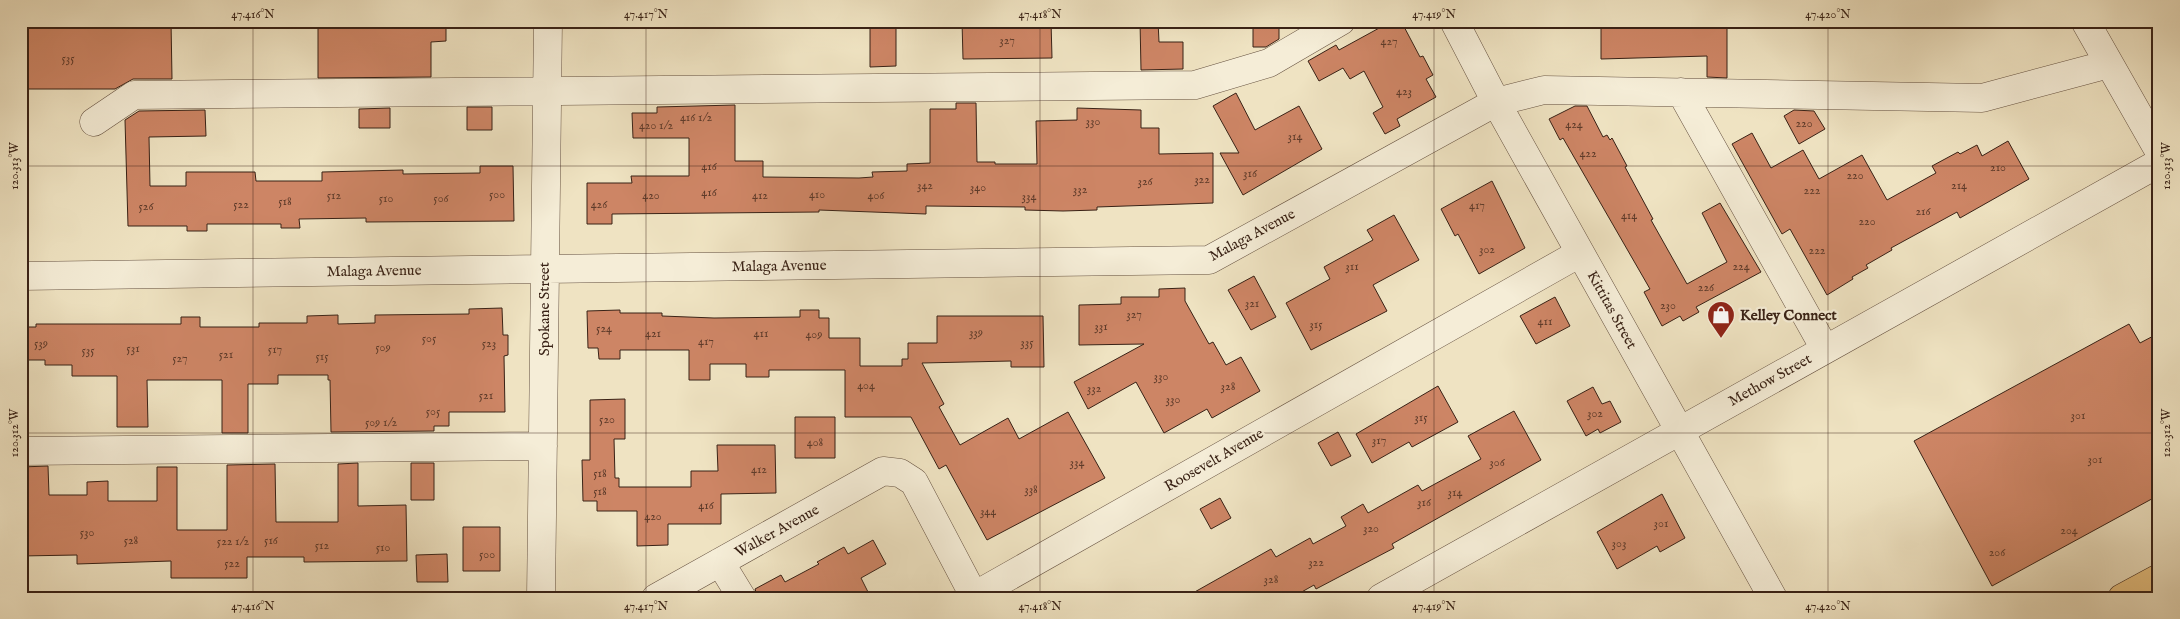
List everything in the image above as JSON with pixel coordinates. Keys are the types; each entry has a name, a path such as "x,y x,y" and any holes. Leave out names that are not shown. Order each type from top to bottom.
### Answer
{"main road":[{"path":"2122,598 2154,586"}],"street":[{"name":"Spokane Street","path":"541,598 548,21"},
{"path":"94,122 134,95 1195,85 1269,62 1341,21"},
{"name":"Kittitas Street","path":"1454,21 1496,102 1773,598"},
{"path":"2085,21 2159,151"},
{"name":"Malaga Avenue","path":"21,276 1209,260 1496,102 1544,90 1982,98 2109,64"},
{"path":"1681,92 1825,349"},
{"name":"Methow Street","path":"1381,598 2159,162"},
{"name":"Roosevelt Avenue","path":"900,472 914,482 974,597 1580,253"},
{"path":"21,451 543,446"},
{"name":"Walker Avenue","path":"656,598 883,471 900,472"},
{"path":"720,562 742,598"}],"building":[{"path":"21,21 64,21 64,27 136,26 136,21 171,21 172,79 133,79 115,89 21,89"},
{"path":"318,21 446,21 446,41 431,42 431,77 318,78"},
{"path":"962,21 1051,21 1052,58 963,59"},
{"path":"1140,21 1158,21 1159,42 1183,42 1183,69 1141,70"},
{"path":"1392,21 1401,21 1420,57 1423,56 1433,75 1426,79 1436,97 1397,119 1400,126 1385,134 1373,113 1383,107 1364,71 1350,79 1343,68 1319,81 1308,61 1336,45 1339,50"},
{"path":"1601,21 1727,21 1727,78 1707,77 1707,56 1601,59"},
{"path":"1253,24 1279,24 1279,39 1266,47 1253,47"},
{"path":"870,25 896,25 896,66 870,67"},
{"path":"1236,93 1255,130 1299,106 1322,149 1243,195 1220,153 1239,153 1213,106"},
{"path":"956,103 976,103 977,162 995,162 995,164 1037,164 1036,121 1077,120 1077,108 1141,110 1141,128 1159,128 1159,154 1213,153 1213,203 1097,207 1097,210 1063,211 1025,210 1025,207 926,206 926,214 819,210 819,212 612,214 612,224 587,224 587,183 632,183 631,176 689,176 689,138 633,138 632,113 657,113 657,107 735,105 735,161 763,161 763,177 859,178 873,177 872,172 907,171 907,164 930,163 930,109 956,109"},
{"path":"1575,106 1587,106 1603,137 1607,135 1610,140 1612,138 1653,219 1651,220 1687,284 1727,262 1702,213 1720,203 1761,272 1696,307 1699,312 1683,321 1680,316 1662,326 1644,292 1650,289 1563,138 1560,140 1549,119"},
{"path":"467,107 492,107 492,130 467,130"},
{"path":"390,108 390,128 359,128 359,109"},
{"path":"205,110 206,136 149,137 150,186 186,186 186,172 255,172 256,181 322,181 322,172 403,170 403,174 480,173 480,166 513,166 514,221 366,222 366,218 299,219 300,228 281,228 281,224 207,224 207,231 187,231 187,226 128,226 125,120 139,111"},
{"path":"1794,110 1814,111 1825,129 1799,144 1784,116"},
{"path":"1752,133 1771,168 1803,150 1819,179 1862,155 1887,200 1936,173 1932,166 1958,152 1960,154 1977,145 1982,156 2008,141 2029,179 1960,218 1957,212 1891,248 1892,250 1866,265 1868,268 1827,295 1790,229 1782,234 1732,144"},
{"path":"1492,181 1525,248 1479,274 1458,234 1455,236 1441,209"},
{"path":"1394,215 1419,260 1373,285 1387,311 1311,350 1286,303 1330,279 1324,267 1373,240 1367,230"},
{"path":"1254,276 1276,317 1251,330 1228,290"},
{"path":"1185,288 1185,301 1209,344 1213,342 1226,365 1241,357 1260,391 1212,418 1207,409 1164,433 1136,382 1088,409 1074,382 1144,344 1079,345 1079,305 1121,304 1121,297 1159,297 1159,289"},
{"path":"1555,297 1570,326 1536,344 1520,316"},
{"path":"502,308 503,335 508,335 508,355 504,356 505,412 449,412 449,426 434,426 434,431 331,432 330,380 328,380 328,375 278,375 278,384 248,384 248,433 222,433 222,380 147,380 148,427 117,427 117,376 72,376 72,365 45,365 45,360 21,360 21,327 36,327 36,324 181,324 181,317 200,317 200,327 259,327 259,323 307,323 307,316 338,315 338,324 375,323 375,315 469,314 469,309"},
{"path":"620,310 620,313 662,313 662,316 714,318 800,317 800,310 819,310 819,318 829,318 829,338 860,338 860,366 902,366 902,359 908,359 908,343 937,343 937,316 1043,316 1044,367 1011,367 1011,361 922,363 944,404 939,407 960,445 1008,418 1019,439 1068,412 1105,478 987,540 946,465 939,469 911,417 845,417 845,370 769,370 769,377 746,377 746,364 710,364 710,380 689,380 689,350 620,350 620,359 599,359 598,348 588,348 587,311"},
{"path":"2129,324 2140,343 2159,333 2159,495 1992,586 1914,441"},
{"path":"1438,386 1458,422 1412,447 1409,442 1372,463 1356,434"},
{"path":"1593,387 1602,404 1610,401 1621,422 1600,433 1598,429 1586,436 1567,401"},
{"path":"625,399 625,439 614,439 615,478 619,478 619,487 691,487 691,471 718,471 717,445 775,445 776,493 721,494 721,524 668,524 668,545 637,546 637,511 597,511 597,501 583,501 582,460 590,460 590,400"},
{"path":"1514,411 1541,460 1392,544 1394,548 1316,589 1314,585 1291,598 1184,598 1271,549 1276,557 1310,538 1313,544 1346,526 1341,517 1363,504 1368,513 1418,485 1422,491 1481,459 1468,436"},
{"path":"795,417 835,417 835,458 795,458"},
{"path":"1338,432 1351,456 1331,466 1318,443"},
{"path":"358,463 358,506 406,505 407,561 304,562 304,557 247,557 247,578 171,578 171,561 77,564 77,555 21,556 21,521 27,521 27,483 21,483 21,467 48,466 49,495 87,495 87,482 108,481 108,501 157,501 157,467 177,467 177,530 227,530 227,465 275,464 276,522 338,522 338,464"},
{"path":"411,463 434,463 434,500 411,500"},
{"path":"1662,494 1685,538 1660,552 1657,546 1617,569 1597,532"},
{"path":"1220,498 1231,518 1211,529 1200,509"},
{"path":"463,527 500,527 500,571 463,571"},
{"path":"873,540 886,564 861,578 871,598 758,598 755,589 781,575 785,582 819,564 817,562 844,547 848,554"},
{"path":"447,554 448,582 417,582 416,555"}],"place":[{"name":"Kelley Connect","path":"1721,339"}]}
